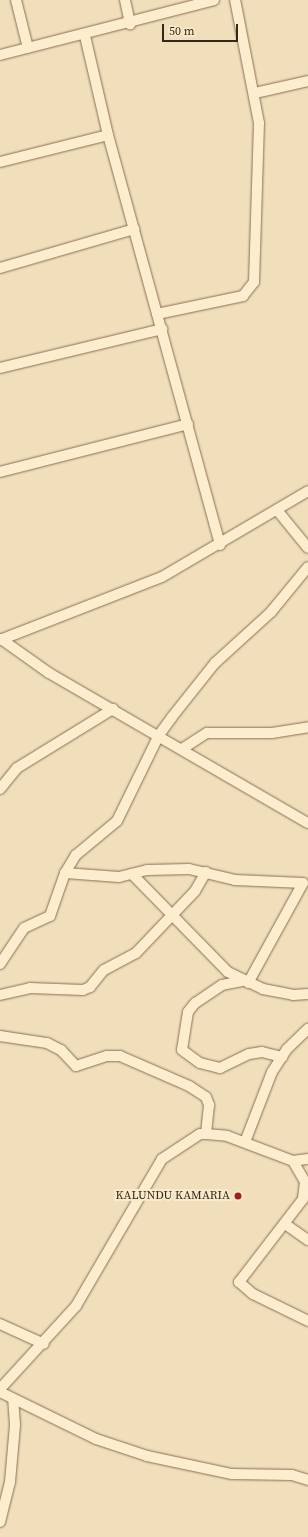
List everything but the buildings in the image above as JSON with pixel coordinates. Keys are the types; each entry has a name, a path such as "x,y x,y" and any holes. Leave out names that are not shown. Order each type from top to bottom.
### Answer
{"street":[{"path":"16,0 28,48"},
{"path":"125,0 130,24"},
{"path":"0,55 85,36 214,0"},
{"path":"157,314 243,296 253,286 260,132 255,94 235,0"},
{"path":"85,36 108,135 220,545"},
{"path":"255,94 308,81"},
{"path":"0,162 108,135"},
{"path":"0,268 134,229"},
{"path":"0,368 162,329"},
{"path":"0,472 188,424"},
{"path":"0,639 162,577 220,545 308,491"},
{"path":"277,510 308,548"},
{"path":"0,964 24,928 50,916 65,873 76,855 117,821 159,735 215,663 270,612 308,567"},
{"path":"0,639 48,673 159,735 308,823"},
{"path":"0,789 17,768 113,709"},
{"path":"182,749 207,733 272,733 308,727"},
{"path":"65,873 94,877 170,869 206,872 235,880 303,883 245,982"},
{"path":"0,995 30,988 90,987 104,970 134,955 194,891 206,872"},
{"path":"132,874 228,972 245,982 293,994 308,994"},
{"path":"245,982 222,985 195,1003 188,1012 182,1050 200,1063 220,1068 249,1054 262,1052 282,1057"},
{"path":"245,1142 272,1072 282,1057 308,1029"},
{"path":"0,1036 47,1043 61,1050 76,1066 107,1056 120,1056 189,1086 206,1097 209,1105 206,1134"},
{"path":"308,1159 293,1160 245,1142 206,1134 200,1134 162,1159 76,1306 44,1344 0,1389 13,1399 96,1439 147,1456 232,1474 292,1475 308,1480"},
{"path":"293,1160 305,1182 305,1193 285,1224 239,1282 253,1294 308,1321"},
{"path":"285,1224 308,1240"},
{"path":"0,1324 44,1344"},
{"path":"0,1522 10,1482 15,1425 13,1399"}],"place":[{"name":"KALUNDU KAMARIA","path":"238,1196"}]}
